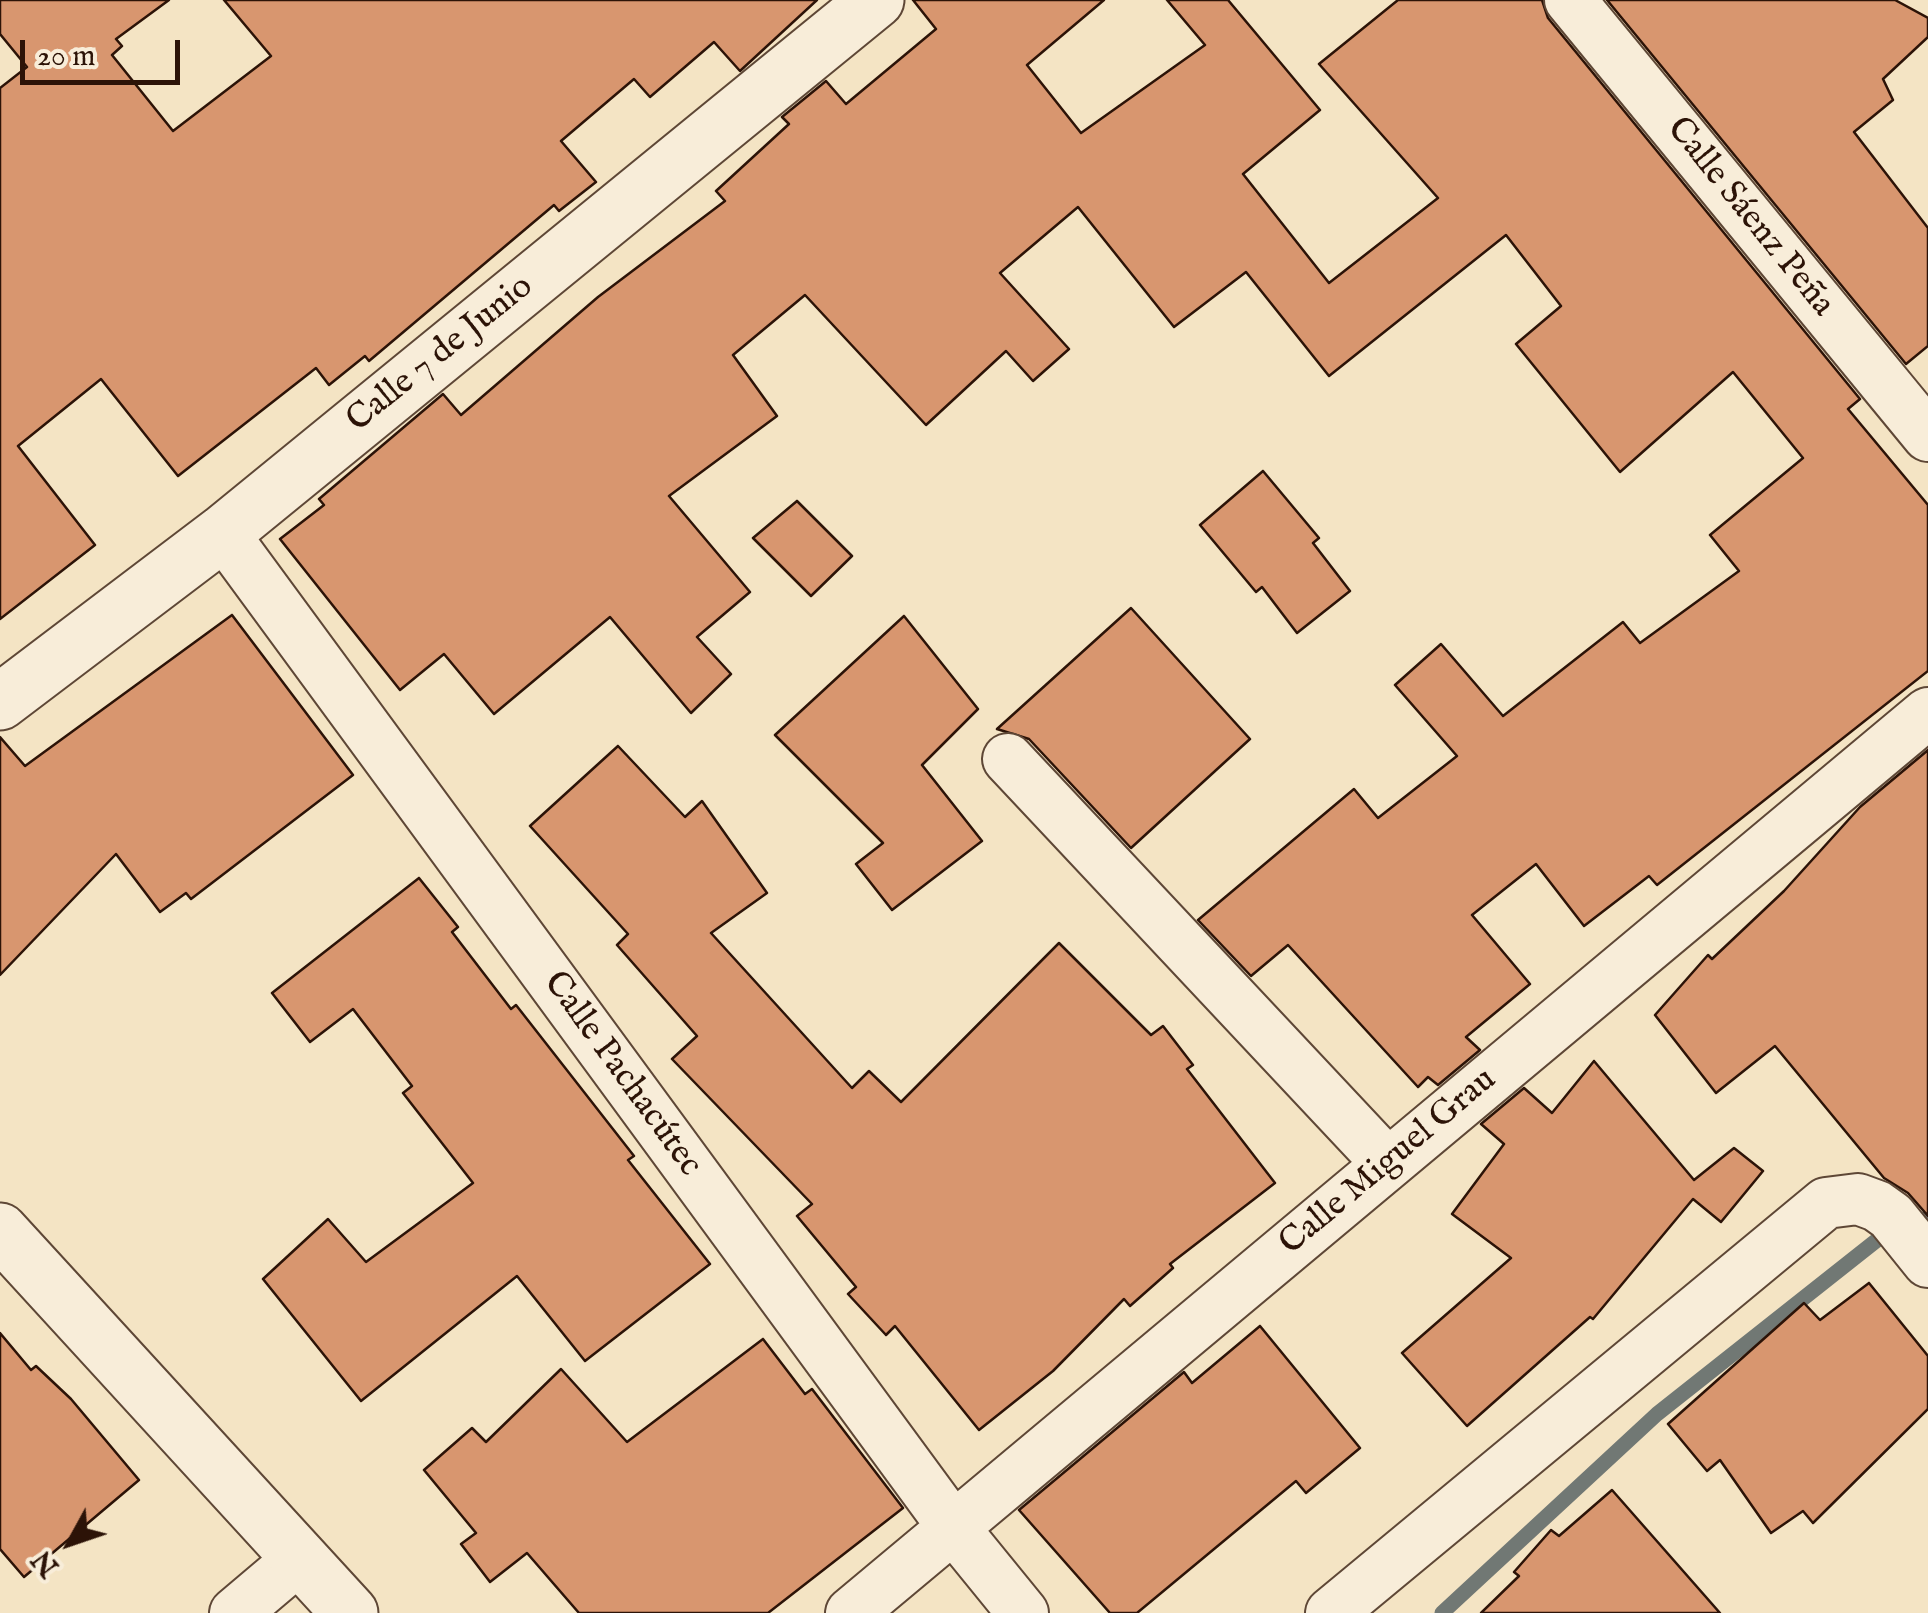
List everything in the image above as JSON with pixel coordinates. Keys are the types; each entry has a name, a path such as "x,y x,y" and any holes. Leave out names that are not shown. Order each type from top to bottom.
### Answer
{"street":[{"name":"Calle 7 de Junio","path":"0,702 223,534 876,0"},
{"name":"Calle Sáenz Peña","path":"1570,0 1928,436"},
{"name":"Calle Pachacútec","path":"223,534 953,1526 1023,1613"},
{"name":"Calle Miguel Grau","path":"850,1613 1928,713"},
{"path":"1008,759 1388,1164"},
{"path":"1331,1613 1826,1203 1858,1199 1876,1206 1891,1216 1928,1262"},
{"path":"0,1231 350,1613"},
{"path":"235,1613 300,1558"}],"building":[{"path":"0,0 169,0 116,39 122,46 112,55 173,131 271,56 224,0 817,0 740,71 714,42 650,97 634,79 561,141 596,182 559,211 554,205 369,361 365,356 329,385 316,368 178,476 101,379 18,446 95,545 0,619 0,88 27,67 0,34"},
{"path":"913,0 1104,0 1027,65 1081,133 1205,45 1167,0 1228,0 1320,110 1243,174 1329,283 1438,198 1319,64 1398,0 1542,0 1548,18 1860,399 1848,409 1928,505 1928,671 1657,885 1649,876 1584,926 1536,864 1472,915 1530,984 1466,1037 1480,1050 1438,1085 1428,1077 1418,1087 1288,945 1251,976 1198,920 1354,789 1378,818 1457,756 1395,685 1441,644 1503,716 1623,622 1640,643 1739,571 1710,535 1803,458 1733,372 1620,472 1516,344 1561,306 1506,235 1329,376 1246,272 1174,327 1078,207 1000,273 1069,349 1033,381 1006,351 926,425 805,295 733,355 777,416 669,496 750,592 697,637 731,674 691,713 610,617 494,714 444,654 400,690 280,539 324,505 319,499 443,394 461,415 598,297 725,201 716,191 789,124 782,117 826,81 846,104 936,29"},
{"path":"1607,0 1895,0 1928,18 1928,37 1883,79 1893,100 1854,132 1928,228 1928,346 1906,364"},
{"path":"1263,471 1319,538 1313,543 1350,591 1297,633 1262,587 1256,592 1200,525"},
{"path":"797,501 852,556 811,596 753,538"},
{"path":"1131,608 1250,739 1131,848 1029,739 997,729"},
{"path":"232,615 353,775 191,899 186,893 160,912 116,854 0,975 0,737 25,766"},
{"path":"904,616 978,709 922,765 982,841 892,910 856,864 883,843 775,735"},
{"path":"618,746 685,817 702,801 767,893 711,933 852,1088 869,1071 901,1102 1059,943 1151,1035 1163,1026 1193,1065 1187,1069 1275,1183 1170,1264 1173,1268 1130,1306 1124,1299 1053,1371 979,1430 895,1326 886,1335 848,1294 856,1287 797,1216 812,1204 672,1059 697,1036 617,945 628,934 530,826"},
{"path":"1928,750 1928,1216 1908,1193 1884,1178 1775,1046 1716,1093 1655,1015 1708,955 1712,959 1784,891 1860,807"},
{"path":"419,878 458,927 452,932 511,1009 516,1005 634,1156 628,1160 710,1264 585,1361 517,1276 361,1401 263,1279 328,1219 366,1262 473,1183 403,1093 412,1086 353,1009 310,1042 272,993"},
{"path":"1594,1061 1694,1180 1734,1148 1763,1171 1721,1222 1693,1199 1593,1319 1590,1317 1467,1426 1402,1353 1511,1258 1452,1214 1504,1144 1481,1124 1524,1088 1552,1113"},
{"path":"1869,1283 1928,1356 1928,1409 1813,1523 1803,1511 1771,1533 1720,1460 1707,1471 1668,1424 1804,1303 1820,1320"},
{"path":"1260,1326 1360,1448 1306,1493 1296,1481 1137,1613 1110,1613 1019,1510 1184,1372 1192,1383"},
{"path":"0,1333 31,1370 36,1366 71,1399 139,1480 24,1577 0,1549"},
{"path":"763,1339 805,1394 812,1389 903,1508 768,1613 579,1613 527,1553 490,1582 461,1544 476,1533 424,1470 472,1428 486,1442 561,1369 627,1442"},
{"path":"1612,1490 1720,1613 1481,1613 1519,1576 1514,1572 1551,1530 1559,1536"}],"waterway":[{"path":"1442,1613 1657,1414 1891,1229 1928,1218"}]}
